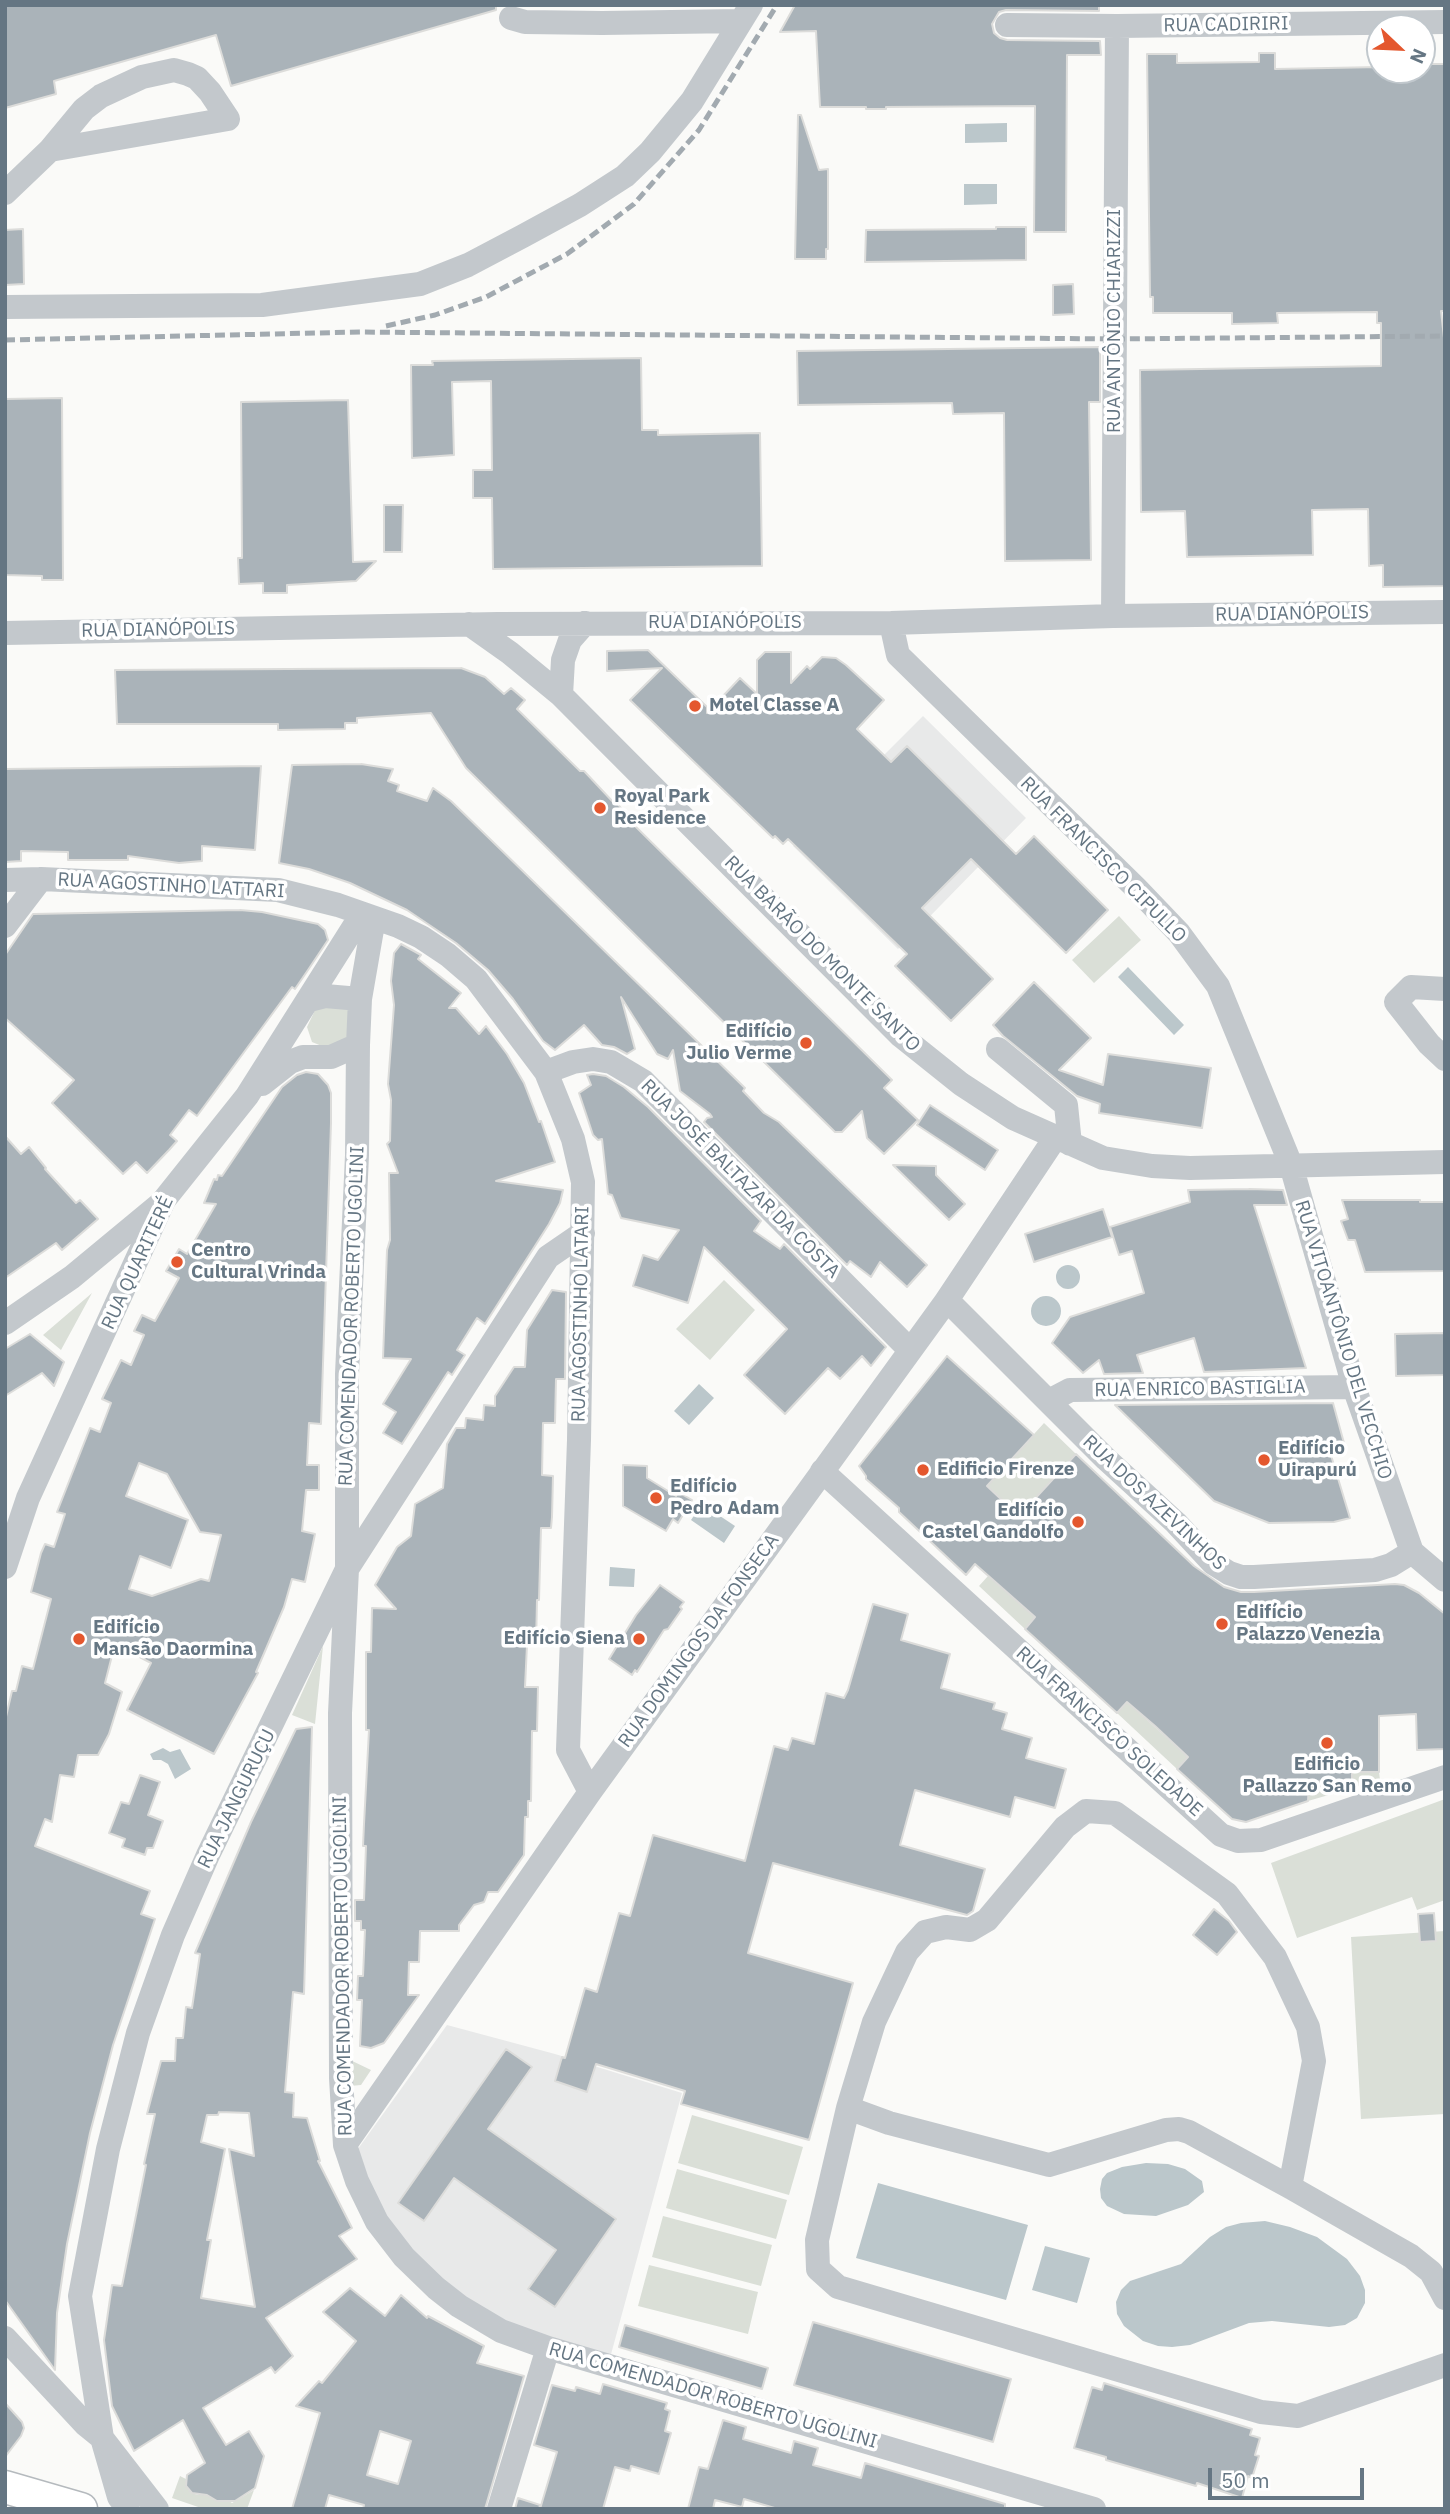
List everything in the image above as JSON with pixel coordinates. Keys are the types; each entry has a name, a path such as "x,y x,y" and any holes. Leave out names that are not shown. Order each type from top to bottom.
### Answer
{"main road":[{"path":"5,2487 81,2509"}],"street":[{"path":"512,18 525,22 580,23 746,13"},
{"path":"5,307 262,305 420,284 468,265 580,205 625,176 650,152 692,102 746,13"},
{"name":"RUA CADIRIRI","path":"1007,25 1445,22"},
{"name":"RUA ANTÔNIO CHIARIZZI","path":"1114,615 1117,26"},
{"path":"5,193 50,150 76,116 101,96 142,77 174,70 197,78 219,103 228,120 50,150"},
{"name":"RUA DIANÓPOLIS","path":"5,633 469,624 891,623 1114,615 1445,612"},
{"path":"561,695 563,660 570,640 584,623"},
{"name":"RUA FRANCISCO CIPULLO","path":"891,623 898,655 1179,933 1218,986 1291,1165"},
{"name":"RUA BARÃO DO MONTE SANTO","path":"469,624 561,695 901,1036 971,1090 1013,1118 1103,1158 1152,1166 1190,1168 1445,1162"},
{"path":"5,926 41,879"},
{"name":"RUA AGOSTINHO LATTARI","path":"5,880 41,879 278,890 310,897 368,916"},
{"name":"RUA COMENDADOR ROBERTO UGOLINI","path":"368,916 360,999 357,1154 346,1374 347,1569 340,1713 341,2078 345,2145 357,2181 377,2222 404,2257 459,2306 501,2331 548,2348 1094,2509"},
{"name":"RUA QUARITERÉ","path":"5,1567 28,1498 164,1200 247,1096 309,1000 368,916"},
{"name":"RUA AGOSTINHO LATARI","path":"368,916 421,937 476,979 546,1072 579,1160 583,1182 583,1233 568,1750 590,1792"},
{"path":"1445,989 1411,987 1396,1002 1429,1044 1445,1059"},
{"path":"309,1000 325,996 360,999"},
{"path":"247,1096 290,1062 303,1057 331,1056 358,1045"},
{"path":"998,1049 1066,1105 1062,1141"},
{"name":"RUA JOSÉ BALTAZAR DA COSTA","path":"546,1072 573,1062 593,1059 611,1062 643,1081 911,1350"},
{"name":"RUA DOMINGOS DA FONSECA","path":"345,2145 590,1792 1062,1141"},
{"name":"RUA VITOANTÔNIO DEL VECCHIO","path":"1291,1165 1354,1387 1412,1552"},
{"path":"5,1323 72,1277 164,1200"},
{"name":"RUA JANGURUÇU","path":"128,2509 119,2497 102,2438 80,2296 108,2150 138,2033 173,1935 208,1855 347,1569 548,1257 583,1233"},
{"name":"RUA DOS AZEVINHOS","path":"947,1300 1106,1459 1176,1523 1213,1563 1229,1573 1254,1577 1375,1570 1412,1552"},
{"name":"RUA ENRICO BASTIGLIA","path":"1049,1401 1070,1390 1354,1387"},
{"name":"RUA FRANCISCO SOLEDADE","path":"822,1471 1221,1835 1238,1841 1261,1840 1445,1777"},
{"path":"1412,1552 1445,1580"},
{"path":"1290,2187 1314,2061 1308,2027 1275,1956 1227,1894 1115,1813 1086,1811 1065,1827 987,1920 970,1930 946,1927 925,1932 907,1952 874,2022 848,2108 817,2240 818,2269 838,2287 1261,2412 1298,2416 1445,2365"},
{"path":"848,2108 902,2126 1049,2165 1166,2130 1179,2129 1189,2132 1411,2256 1432,2272 1445,2298"},
{"path":"5,2338 86,2425 102,2438 157,2509"},
{"path":"499,2509 548,2348"},
{"path":"60,2397 91,2371"}],"shaded area":[{"path":"1007,123 1007,142 965,143 965,124"},
{"path":"964,184 997,184 997,204 964,205"},
{"path":"923,716 1026,818 898,949 793,846"},
{"path":"1119,916 1141,940 1094,983 1072,960"},
{"path":"1128,967 1184,1025 1174,1035 1118,977"},
{"path":"354,1004 351,1039 334,1051 312,1042 307,1027 317,1006"},
{"path":"1068,1265 1076,1269 1080,1277 1076,1285 1068,1289 1060,1285 1056,1277 1060,1269"},
{"path":"724,1280 755,1310 710,1360 676,1329"},
{"path":"92,1293 61,1350 43,1335"},
{"path":"1046,1296 1057,1300 1061,1311 1057,1322 1046,1326 1035,1322 1031,1311 1035,1300"},
{"path":"699,1384 714,1398 689,1425 674,1411"},
{"path":"1044,1423 1076,1454 1019,1516 987,1486"},
{"path":"702,1504 735,1526 724,1543 691,1520"},
{"path":"610,1567 635,1569 634,1587 609,1586"},
{"path":"988,1576 1035,1617 1025,1629 979,1586"},
{"path":"323,1646 315,1724 292,1715"},
{"path":"1127,1702 1188,1757 1177,1769 1117,1713"},
{"path":"163,1748 170,1752 180,1749 191,1769 175,1779 168,1764 153,1760 150,1754"},
{"path":"1352,1772 1379,1772 1380,1780 1308,1801 1309,1782 1351,1780"},
{"path":"1445,1799 1445,1900 1417,1910 1412,1897 1297,1938 1271,1863"},
{"path":"1445,1931 1445,2114 1361,2119 1351,1937"},
{"path":"447,2025 555,2054 682,2093 610,2358 478,2311 390,2231 355,2153"},
{"path":"346,2058 371,2070 361,2085 350,2086"},
{"path":"692,2115 803,2147 789,2195 678,2163"},
{"path":"1146,2163 1168,2164 1185,2169 1202,2181 1204,2192 1188,2205 1156,2216 1124,2214 1107,2206 1101,2198 1100,2189 1102,2179 1107,2173"},
{"path":"677,2169 787,2200 776,2239 666,2208"},
{"path":"878,2183 1028,2225 1006,2300 856,2258"},
{"path":"663,2216 772,2245 761,2286 652,2257"},
{"path":"1265,2221 1317,2237 1347,2259 1360,2276 1365,2290 1365,2303 1357,2318 1345,2325 1329,2327 1272,2321 1249,2323 1190,2345 1172,2347 1143,2341 1124,2326 1117,2314 1116,2302 1121,2290 1130,2281 1181,2264 1210,2237 1226,2227"},
{"path":"1045,2246 1090,2258 1077,2303 1032,2290"},
{"path":"649,2265 758,2292 748,2334 638,2306"},
{"path":"180,2476 186,2479 186,2486 192,2493 207,2493 217,2501 228,2500 232,2503 254,2490 247,2509 204,2509 172,2498"}],"building":[{"path":"5,5 496,5 496,10 231,86 216,35 54,81 56,94 5,108"},
{"path":"795,5 1099,5 1099,11 1006,10 999,12 992,24 994,33 1007,40 1100,41 1101,55 1067,55 1066,232 1034,232 1035,106 886,109 820,107 816,31 780,32"},
{"path":"1259,53 1275,53 1275,69 1366,67 1366,84 1436,84 1436,64 1445,64 1445,311 1441,311 1445,347 1445,586 1383,587 1383,565 1369,566 1368,509 1312,510 1313,555 1187,557 1185,511 1141,512 1140,370 1381,366 1381,323 1377,323 1377,312 1277,313 1278,323 1232,324 1232,313 1153,313 1153,297 1150,297 1147,54 1177,54 1177,63 1259,62"},
{"path":"798,115 801,115 819,170 828,169 826,259 795,259"},
{"path":"1026,227 1026,260 865,262 866,230"},
{"path":"23,229 24,284 5,285 5,230"},
{"path":"1073,284 1074,314 1053,315 1053,285"},
{"path":"1100,347 1100,402 1089,402 1091,560 1005,561 1004,413 953,414 952,403 798,405 797,351"},
{"path":"641,358 642,430 658,430 658,435 760,433 762,566 493,569 492,498 473,498 473,470 492,470 491,381 452,382 454,455 412,458 411,365 433,365 432,361"},
{"path":"62,398 63,580 42,580 42,576 5,575 5,399"},
{"path":"348,400 353,562 376,561 356,581 287,585 287,593 263,593 263,583 239,584 238,558 242,558 241,402"},
{"path":"384,505 403,505 402,552 384,552"},
{"path":"648,650 707,707 707,713 740,678 757,694 757,660 765,652 791,652 791,683 807,666 810,669 822,657 836,658 884,700 857,729 891,762 907,746 1016,854 1034,836 1108,910 1066,953 971,859 922,908 993,979 951,1021 895,966 907,954 788,839 783,844 775,836 773,838 630,700 662,668 607,671 607,651"},
{"path":"461,668 485,677 504,694 511,688 525,700 517,709 617,803 635,826 892,1080 884,1088 918,1120 884,1154 867,1138 862,1111 842,1132 835,1132 466,768 431,713 357,718 357,723 345,723 345,729 278,730 278,724 117,724 115,670"},
{"path":"361,764 393,769 388,781 399,785 397,791 427,801 433,788 451,801 745,1088 743,1091 764,1113 779,1122 927,1265 907,1287 880,1262 871,1277 850,1261 847,1265 704,1122 712,1117 710,1114 680,1091 673,1050 668,1059 657,1054 621,997 635,1049 627,1054 614,1047 602,1045 584,1025 555,1050 543,1041 488,970 456,943 407,910 350,883 309,869 279,863 292,765"},
{"path":"261,766 255,850 202,846 202,861 179,863 128,856 128,860 68,860 68,852 21,851 21,861 5,862 5,769"},
{"path":"240,910 318,924 325,930 328,940 295,989 292,987 197,1116 189,1110 170,1135 177,1141 147,1173 136,1162 123,1174 52,1103 74,1080 5,1018 5,955 33,914"},
{"path":"401,944 421,955 418,959 461,993 449,1008 456,1008 479,1034 486,1026 524,1083 539,1122 541,1121 555,1162 496,1181 563,1190 560,1203 549,1224 485,1324 477,1318 457,1350 465,1355 452,1375 448,1372 402,1444 383,1433 396,1412 383,1404 411,1359 383,1358 387,1250 390,1240 389,1173 398,1173 387,1144 390,1141 391,1100 388,1084 394,1005 391,981 394,953"},
{"path":"1034,982 1091,1038 1059,1070 1103,1085 1108,1054 1211,1068 1202,1128 1099,1113 1100,1104 1077,1096 1003,1036 993,1025"},
{"path":"306,1072 318,1074 331,1093 321,1424 309,1423 307,1465 319,1465 319,1490 306,1490 302,1531 315,1534 305,1582 292,1579 284,1607 256,1672 258,1673 214,1754 127,1710 151,1663 115,1644 105,1683 122,1692 109,1734 98,1755 78,1755 74,1777 60,1775 52,1822 45,1819 35,1846 150,1891 141,1914 155,1919 113,2045 90,2133 67,2244 57,2313 55,2370 5,2300 5,1721 12,1691 16,1691 22,1666 33,1669 51,1599 31,1592 41,1553 45,1544 54,1547 65,1514 57,1512 90,1428 100,1432 111,1403 102,1399 121,1360 131,1365 144,1335 134,1331 142,1315 155,1321 179,1278 166,1271 179,1249 187,1254 216,1204 204,1203 214,1179 217,1180 218,1175 222,1176 282,1087 297,1075","holes":["139,1463 167,1474 200,1532 221,1535 209,1581 201,1579 152,1596 129,1589 140,1556 171,1568 188,1520 126,1496"]},
{"path":"587,1075 606,1076 648,1107 761,1221 754,1231 780,1249 784,1244 886,1347 871,1366 862,1356 840,1379 828,1368 785,1414 744,1375 787,1329 704,1247 688,1303 633,1286 643,1255 658,1260 679,1230 621,1218 612,1195 608,1194 602,1139 598,1140 593,1135 579,1093 591,1085"},
{"path":"930,1105 998,1150 985,1170 917,1125"},
{"path":"5,1136 21,1154 29,1147 76,1203 80,1200 98,1219 62,1250 56,1243 5,1278"},
{"path":"893,1165 936,1166 936,1175 965,1204 949,1220"},
{"path":"1188,1190 1283,1190 1287,1205 1254,1205 1306,1368 1204,1372 1194,1338 1137,1355 1143,1373 1104,1374 1099,1360 1083,1373 1052,1343 1070,1317 1144,1293 1132,1251 1119,1255 1110,1227 1190,1202"},
{"path":"1342,1200 1445,1202 1445,1271 1365,1272 1355,1240 1348,1240 1341,1221 1348,1219"},
{"path":"1103,1209 1112,1237 1034,1262 1025,1234"},
{"path":"552,1290 566,1292 565,1379 556,1379 555,1423 543,1423 542,1475 553,1476 552,1517 551,1528 541,1528 536,1645 527,1645 525,1687 538,1687 537,1731 532,1731 531,1801 528,1801 528,1817 525,1817 524,1855 498,1892 488,1892 484,1902 474,1905 459,1925 459,1931 420,1931 419,1962 409,1962 408,1995 419,1995 384,2043 371,2048 360,2046 362,2000 357,2000 358,1976 363,1976 365,1930 361,1930 361,1921 355,1921 355,1900 364,1900 366,1846 363,1846 369,1730 366,1730 366,1652 371,1652 372,1608 396,1609 375,1585 397,1547 411,1536 415,1504 443,1488 447,1444 456,1428 465,1428 466,1418 483,1420 484,1405 495,1406 495,1396 514,1367 525,1367 527,1330"},
{"path":"1445,1333 1445,1375 1396,1376 1395,1334"},
{"path":"30,1334 64,1362 54,1386 42,1373 5,1396 5,1349"},
{"path":"947,1356 1034,1435 987,1486 1019,1516 1076,1454 1194,1566 1224,1587 1241,1592 1254,1592 1395,1584 1404,1585 1419,1593 1445,1614 1445,1749 1417,1750 1416,1714 1379,1716 1379,1772 1352,1772 1352,1780 1309,1782 1308,1801 1246,1822 1232,1819 1177,1769 1188,1757 1155,1726 1127,1702 1117,1713 1025,1629 1035,1617 975,1564 966,1575 866,1479 859,1466"},
{"path":"1333,1403 1344,1443 1330,1452 1350,1518 1334,1522 1269,1523 1214,1501 1115,1405"},
{"name":"Edifício Pedro Adam","path":"623,1465 647,1466 647,1478 676,1496 678,1492 692,1500 678,1523 673,1519 666,1531 623,1506"},
{"name":"Edifício Siena","path":"660,1585 684,1602 680,1607 682,1609 668,1629 664,1630 637,1672 635,1670 632,1675 609,1659 636,1615"},
{"path":"873,1604 908,1614 901,1640 950,1654 941,1688 995,1703 993,1709 1007,1713 1002,1729 1032,1738 1026,1758 1066,1769 1055,1808 1015,1797 1010,1817 915,1790 900,1845 985,1869 973,1911 967,1915 773,1863 748,1953 853,1983 809,2140 681,2104 685,2091 596,2064 587,2092 555,2081 562,2057 565,2058 585,1988 597,1992 619,1913 630,1916 653,1835 745,1861 774,1746 788,1750 792,1738 814,1744 826,1693 844,1698 848,1690"},
{"path":"312,1727 304,1994 293,1992 285,2092 294,2093 293,2117 307,2118 318,2161 352,2228 339,2236 357,2259 266,2318 293,2356 275,2373 271,2367 203,2408 226,2445 249,2431 264,2456 255,2488 235,2501 217,2501 207,2495 192,2493 186,2486 187,2475 205,2463 183,2420 134,2451 112,2406 104,2340 112,2285 122,2286 155,2114 147,2114 161,2061 175,2061 176,2038 183,2038 186,2007 192,2008 200,1954 195,1953 251,1822 296,1729","holes":["219,2112 249,2113 254,2156 229,2149 255,2307 201,2298 211,2240 207,2240 225,2149 201,2142 207,2115 218,2115"]},
{"path":"140,1775 160,1782 148,1815 163,1821 153,1848 147,1848 145,1855 122,1847 125,1839 109,1833 121,1802 129,1804"},
{"path":"1214,1909 1229,1921 1237,1932 1217,1955 1193,1935"},
{"path":"1434,1913 1436,1941 1420,1942 1418,1914"},
{"path":"506,2049 532,2067 488,2129 616,2219 555,2307 528,2289 556,2250 454,2178 424,2221 398,2203"},
{"path":"350,2288 385,2316 401,2295 427,2318 428,2316 484,2346 477,2363 524,2376 485,2509 363,2509 364,2505 329,2495 325,2509 292,2509 320,2413 296,2406 319,2381 322,2383 356,2341 323,2312","holes":["380,2431 411,2441 398,2484 367,2475"]},
{"path":"813,2322 1011,2379 993,2442 794,2385"},
{"path":"625,2325 768,2368 762,2389 619,2347"},
{"path":"1104,2383 1252,2429 1250,2435 1260,2438 1255,2455 1259,2456 1252,2478 1248,2476 1242,2498 1197,2483 1196,2486 1106,2460 1106,2457 1074,2448 1092,2387 1102,2390"},
{"path":"603,2384 667,2403 665,2409 670,2411 665,2431 671,2433 659,2474 631,2466 630,2471 615,2467 603,2509 540,2509 557,2452 534,2445 552,2385 575,2391 576,2387 600,2394"},
{"path":"5,2403 24,2428 5,2457"},
{"path":"723,2420 746,2427 743,2439 791,2453 794,2441 818,2448 813,2465 861,2478 865,2463 1005,2504 1005,2509 778,2509 744,2499 742,2507 715,2500 713,2509 688,2509 699,2467 708,2469"},
{"path":"518,2498 540,2505 539,2509 515,2509"}],"railway":[{"path":"386,326 435,315 486,297 567,254 634,204 699,130 777,5"},
{"path":"5,340 361,332 1115,339 1445,336"}],"place":[{"name":"Motel Classe A","path":"695,706"},
{"name":"Royal Park Residence","path":"600,808"},
{"name":"Edifício Julio Verme","path":"806,1043"},
{"name":"Centro Cultural Vrinda","path":"177,1262"},
{"name":"Edifício Uirapurú","path":"1264,1460"},
{"name":"Edificio Firenze","path":"923,1470"},
{"name":"Edifício Pedro Adam","path":"656,1498"},
{"name":"Edifício Castel Gandolfo","path":"1078,1522"},
{"name":"Edifício Palazzo Venezia","path":"1222,1624"},
{"name":"Edifício Mansão Daormina","path":"79,1639"},
{"name":"Edifício Siena","path":"639,1639"},
{"name":"Edificio Pallazzo San Remo","path":"1327,1743"}]}
